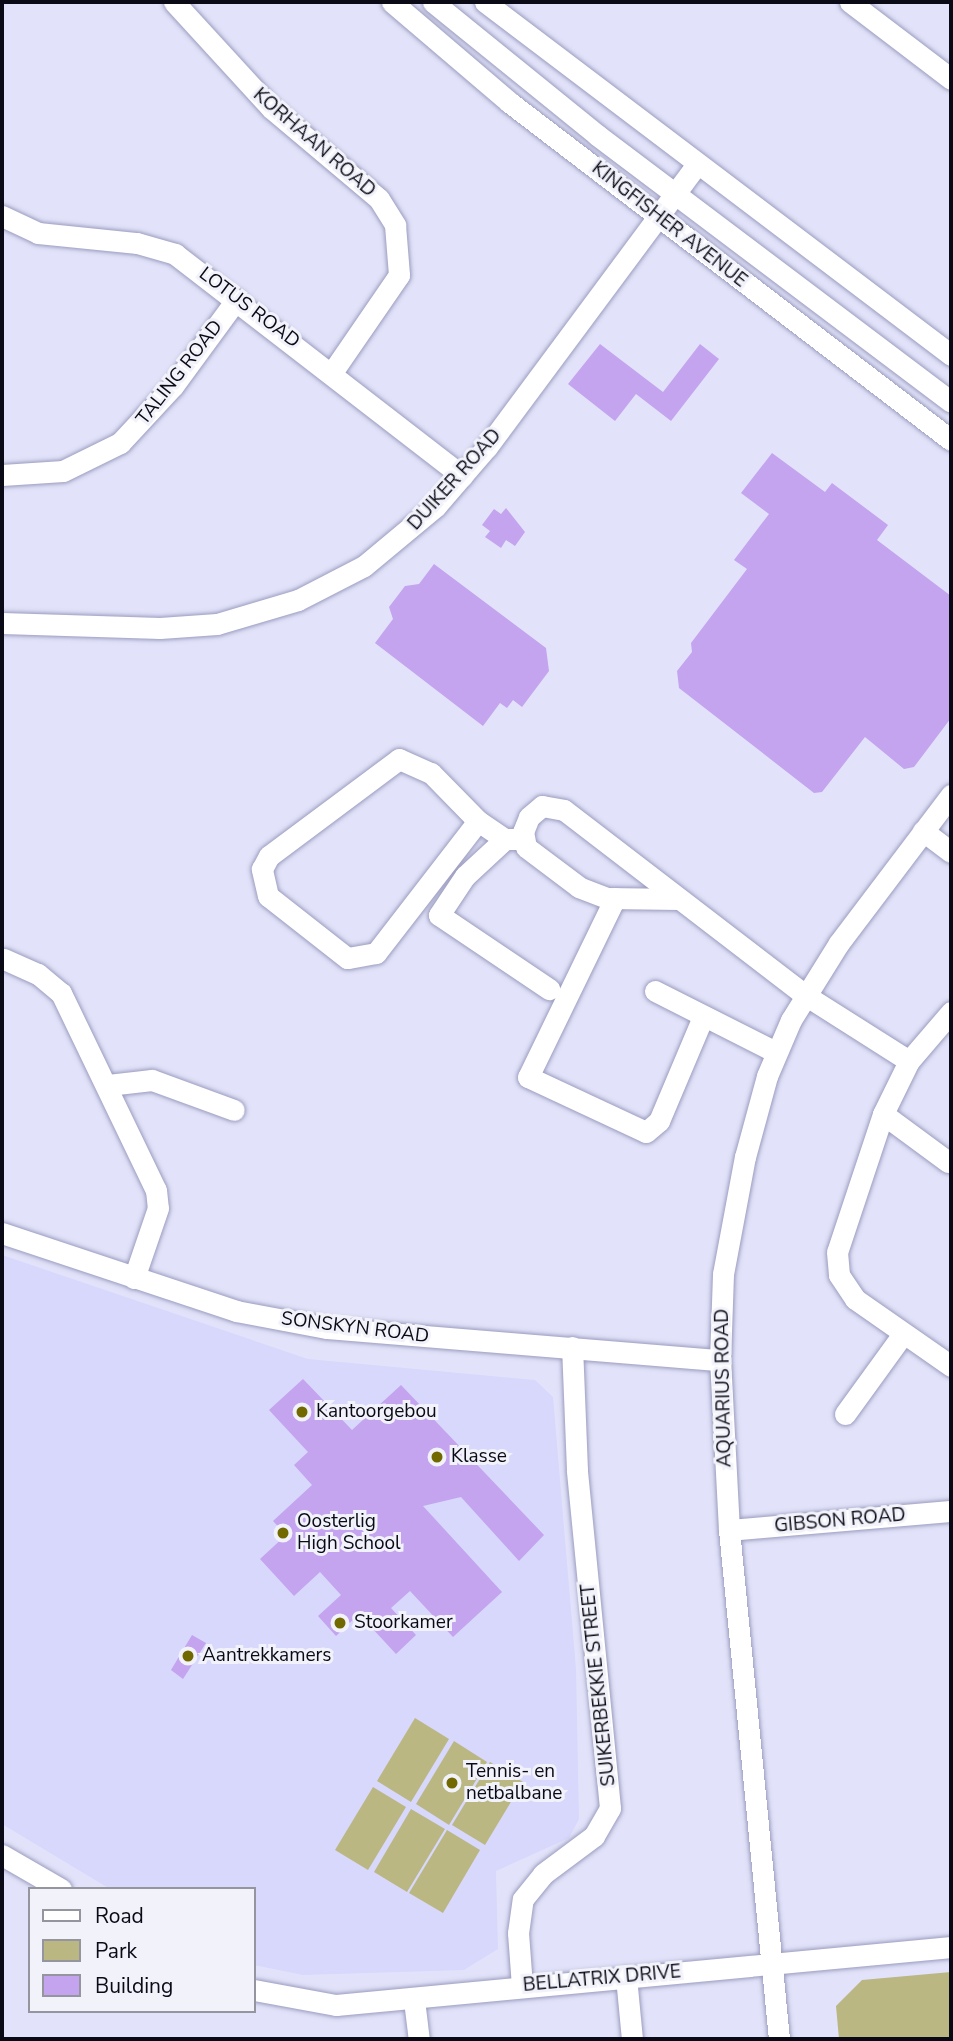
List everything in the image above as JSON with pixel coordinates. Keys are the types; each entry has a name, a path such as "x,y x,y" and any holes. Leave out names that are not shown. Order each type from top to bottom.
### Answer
{"street":[{"name":"KORHAAN ROAD","path":"174,2 271,108 379,199 395,225 398,275 333,371"},
{"name":"KINGFISHER AVENUE","path":"392,2 509,102 951,440"},
{"name":"KINGFISHER AVENUE","path":"433,2 951,402"},
{"path":"485,2 696,166 951,355"},
{"path":"850,2 951,79"},
{"name":"DUIKER ROAD","path":"2,623 160,628 260,614 364,566 401,540 463,475 696,166"},
{"name":"LOTUS ROAD","path":"2,216 38,233 158,248 190,263 333,371 463,475"},
{"name":"TALING ROAD","path":"2,475 63,471 113,448 149,416 236,300"},
{"path":"478,821 376,953 346,958 268,897 262,869 268,856 399,760 430,773 478,821 514,839 551,869 591,892 615,898 679,899"},
{"name":"AQUARIUS ROAD","path":"779,2039 729,1530 720,1360 723,1274 735,1199 776,1052 805,995 951,795"},
{"path":"549,989 439,915 465,876 514,839 533,812 556,807 805,995 909,1061"},
{"path":"923,831 951,852"},
{"path":"615,898 528,1077 646,1132 659,1121 703,1017"},
{"path":"4,959 38,974 61,993 108,1085 159,1202 134,1278"},
{"path":"655,991 776,1052"},
{"path":"951,1012 909,1061 883,1114 859,1176 837,1265 855,1299 951,1366"},
{"path":"108,1085 152,1080 234,1110"},
{"path":"883,1114 948,1163"},
{"name":"SONSKYN ROAD","path":"2,1233 236,1311 327,1328 720,1360"},
{"path":"845,1414 903,1334"},
{"name":"SUIKERBEKKIE STREET","path":"522,1986 518,1933 523,1899 543,1874 594,1836 610,1808 577,1469 572,1347"},
{"name":"GIBSON ROAD","path":"729,1530 951,1511"},
{"path":"2,1855 58,1887"},
{"name":"BELLATRIX DRIVE","path":"256,1990 337,2005 414,2000 522,1986 951,1947"},
{"path":"626,1977 632,2039"},
{"path":"414,2000 419,2039"}],"shaded area":[{"name":"Oosterlig High School","path":"2,1255 308,1359 535,1380 553,1397 576,1669 579,1819 569,1838 496,1871 498,1949 464,1970 303,1975 256,1965 256,1887 107,1887 2,1824"}],"green space":[{"name":"Tennis- en netbalbane","path":"415,1718 449,1739 411,1802 377,1781"},
{"name":"Tennis- en netbalbane","path":"454,1741 487,1762 449,1825 416,1804"},
{"name":"Tennis- en netbalbane","path":"490,1762 523,1782 485,1845 452,1825"},
{"path":"373,1787 406,1807 368,1870 335,1850"},
{"name":"Tennis- en netbalbane","path":"411,1809 445,1829 407,1892 374,1872"},
{"name":"Tennis- en netbalbane","path":"447,1830 480,1850 443,1913 409,1893"},
{"path":"951,1972 951,2039 839,2039 836,2006 862,1980"}],"building":[{"path":"600,344 663,392 700,344 719,359 671,421 636,394 615,421 568,384"},
{"path":"772,453 825,492 832,483 888,525 877,540 951,596 951,718 914,767 904,769 865,737 822,792 814,793 679,688 677,671 692,652 691,643 747,569 734,560 769,514 741,493"},
{"path":"506,508 525,532 515,546 506,540 501,548 485,537 490,531 482,525 494,509 501,514"},
{"path":"434,564 546,648 549,671 522,707 513,700 507,708 500,703 483,726 375,643 393,619 389,607 405,586 419,584"},
{"path":"303,1379 352,1430 401,1385 544,1535 519,1561 461,1497 423,1506 502,1592 453,1637 410,1591 391,1608 416,1635 396,1654 359,1614 336,1636 318,1616 341,1595 320,1572 294,1596 260,1559 286,1535 273,1521 312,1485 294,1465 308,1452 269,1410"},
{"name":"Aantrekkamers","path":"192,1635 206,1643 183,1679 171,1670"}],"place":[{"name":"Kantoorgebou","path":"302,1412"},
{"name":"Klasse","path":"437,1457"},
{"name":"Oosterlig High School","path":"283,1533"},
{"name":"Stoorkamer","path":"340,1623"},
{"name":"Aantrekkamers","path":"188,1656"},
{"name":"Tennis- en netbalbane","path":"452,1783"}]}
